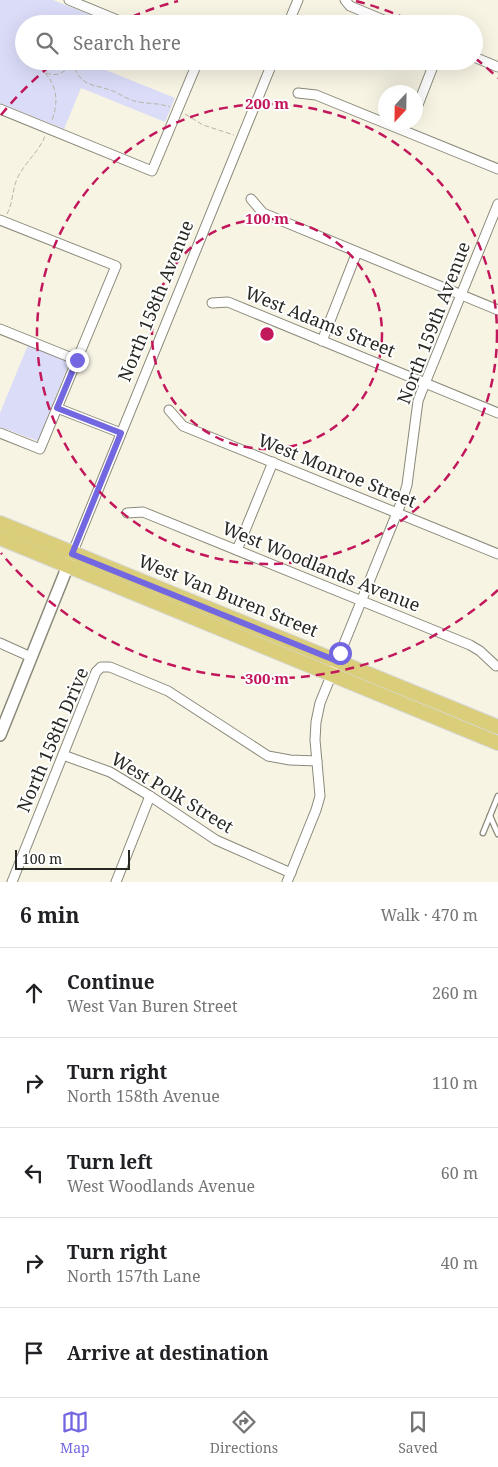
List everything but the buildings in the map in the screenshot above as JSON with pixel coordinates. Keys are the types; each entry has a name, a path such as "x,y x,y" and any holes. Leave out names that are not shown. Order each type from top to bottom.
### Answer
{"main road":[{"name":"West Van Buren Street","path":"0,523 70,559 335,667 498,727"},
{"name":"West Van Buren Street","path":"0,538 70,559"},
{"name":"West Van Buren Street","path":"335,667 498,743"}],"street":[{"path":"69,0 105,15"},
{"path":"292,15 298,0"},
{"path":"345,0 350,6 372,15"},
{"path":"483,60 498,66"},
{"path":"0,109 152,171 194,70"},
{"name":"North 158th Avenue","path":"0,735 269,70"},
{"path":"423,92 432,70"},
{"path":"298,93 316,95 498,169"},
{"path":"251,200 263,213 498,310"},
{"name":"North 159th Avenue","path":"287,882 320,796 315,740 317,717 335,667 398,513 407,485 418,401 498,204"},
{"path":"0,433 40,449 116,266 2,221"},
{"path":"322,340 357,252"},
{"name":"West Adams Street","path":"212,303 228,302 498,413"},
{"path":"0,329 77,360"},
{"path":"57,408 121,433"},
{"name":"West Monroe Street","path":"169,410 183,426 498,554"},
{"path":"237,550 273,462"},
{"name":"West Woodlands Avenue","path":"127,513 143,512 470,645 480,651 496,666"},
{"path":"0,644 31,657"},
{"name":"North 158th Drive","path":"12,882 96,672 101,667 110,667 168,691 268,756 290,760 316,760"},
{"name":"West Polk Street","path":"63,755 110,772 216,840 291,873"},
{"path":"116,882 150,796"}],"lane":[{"path":"483,832 498,796"},
{"path":"490,816 498,834"}],"path":[{"path":"2,221 11,205 17,180 24,166 39,149 55,108 56,96 52,82 42,70"},
{"path":"45,73 54,75 66,70"},
{"path":"76,70 79,78 90,85 111,90 136,101 158,104 177,111 203,125 226,131 241,138"}],"shaded area":[{"path":"0,0 53,0 90,15 15,15 15,70 106,70 175,98 165,122 81,88 64,129 0,103"},
{"path":"28,345 70,361 38,441 0,427 0,413"}],"route":[{"path":"77,360 57,408 121,433 72,554 337,661 340,653"}]}
